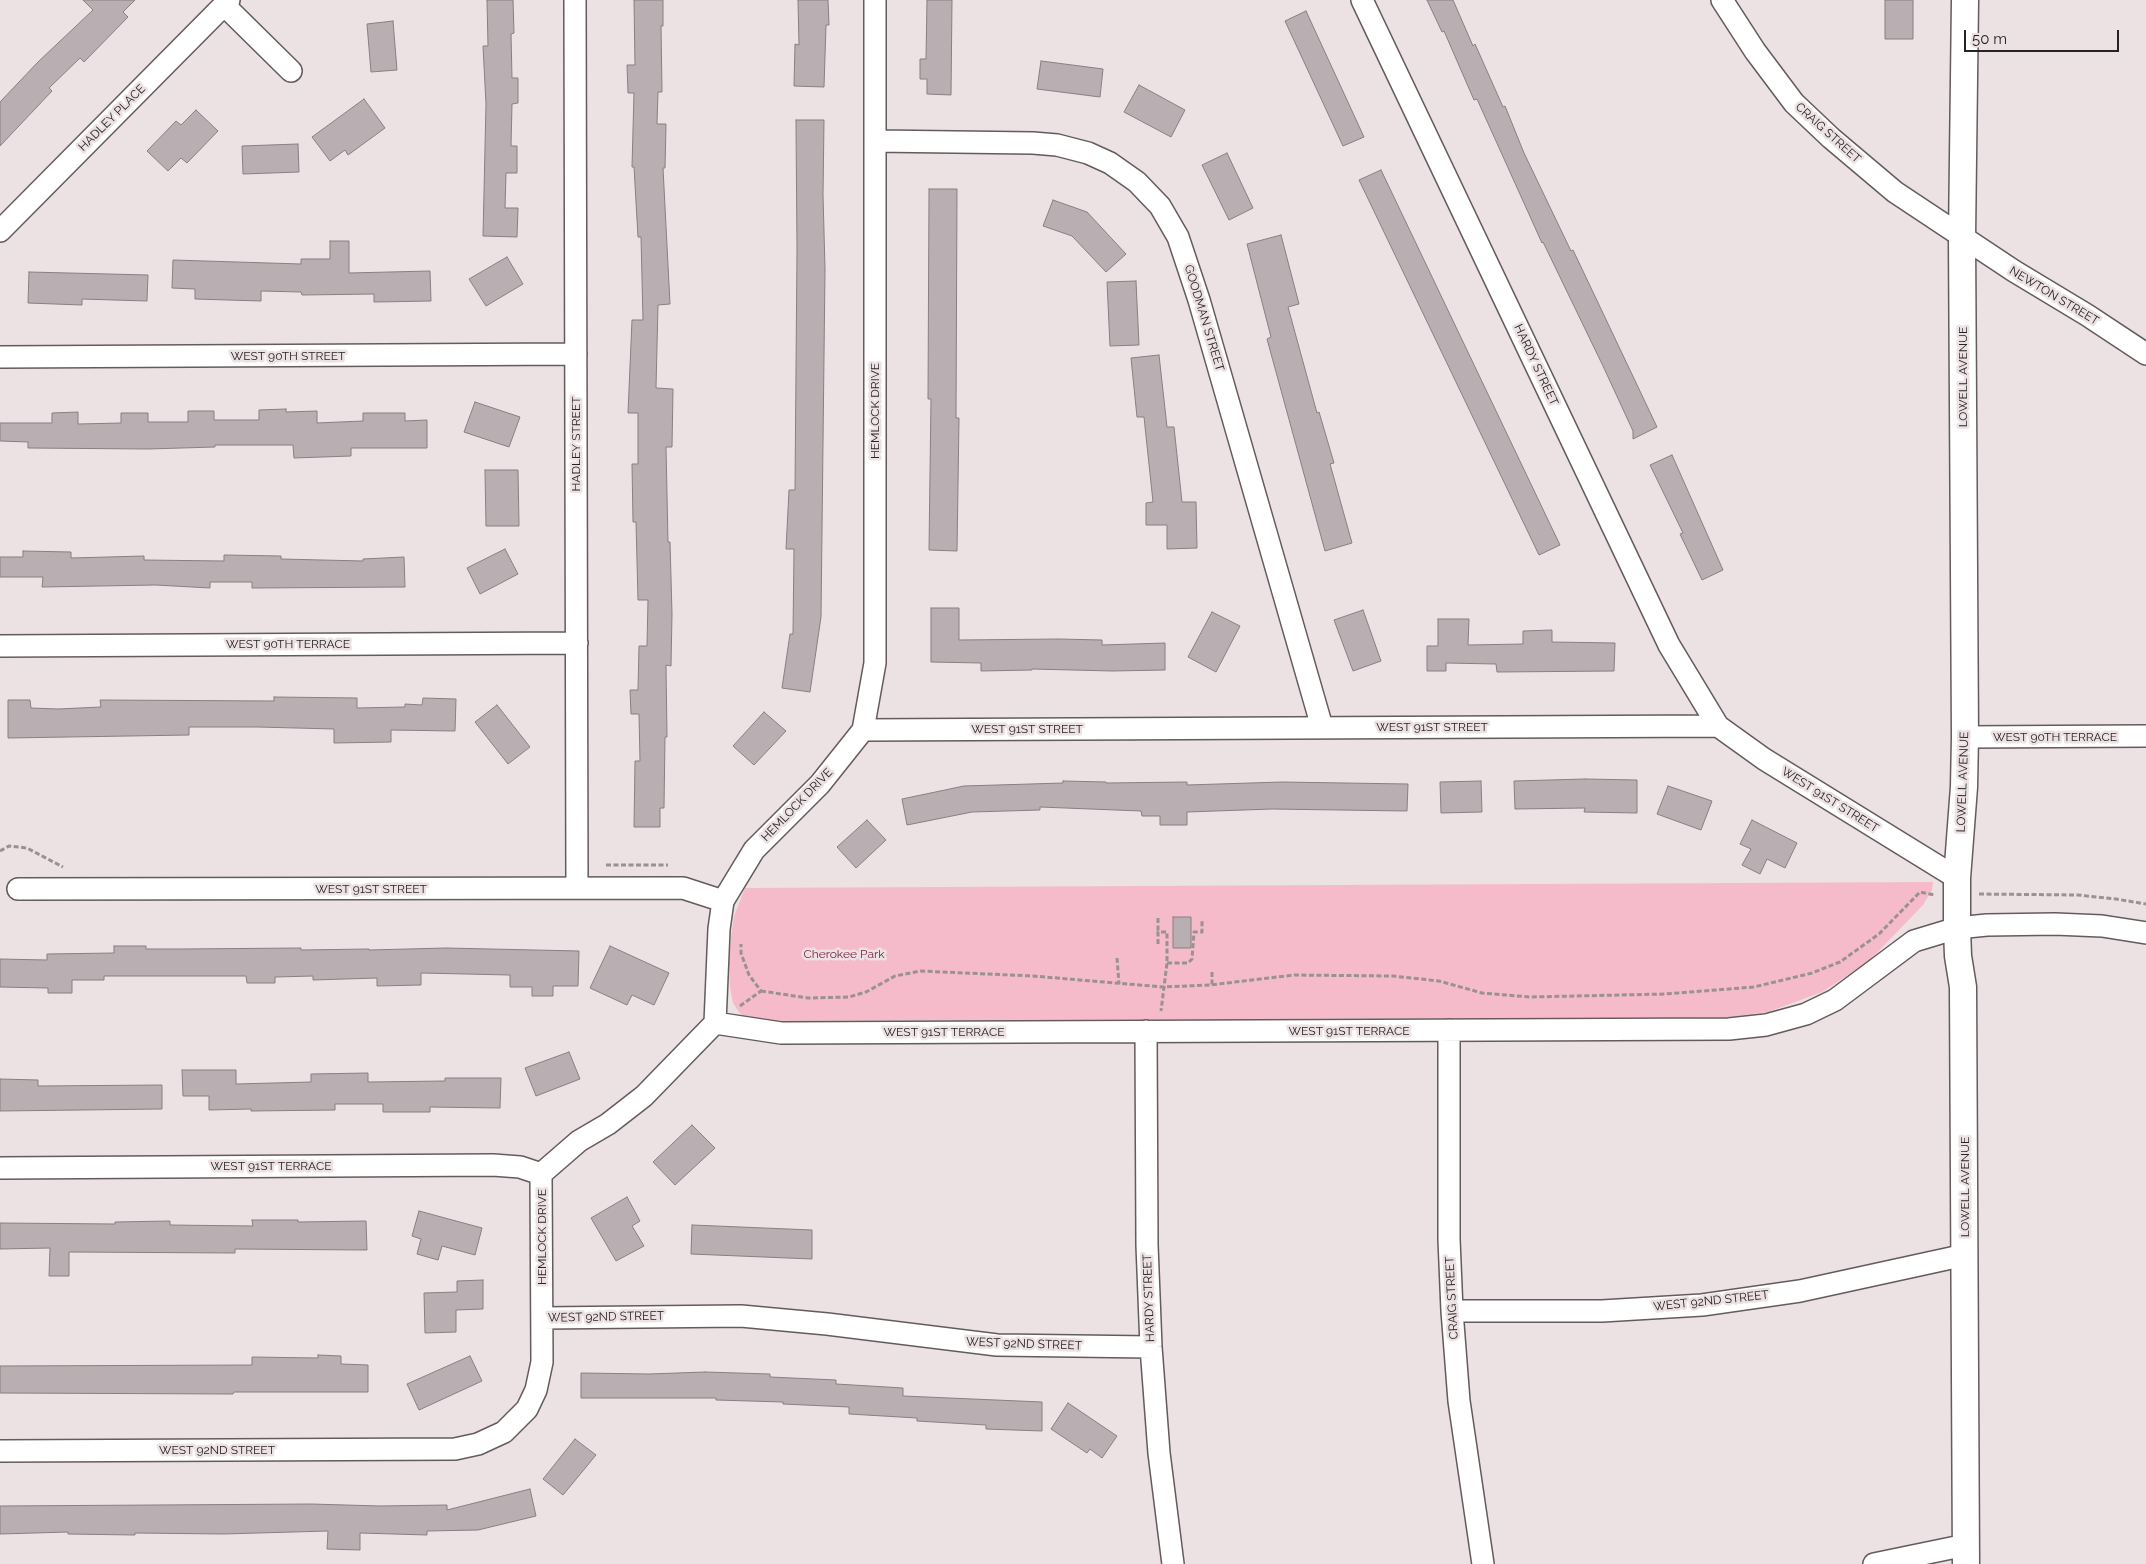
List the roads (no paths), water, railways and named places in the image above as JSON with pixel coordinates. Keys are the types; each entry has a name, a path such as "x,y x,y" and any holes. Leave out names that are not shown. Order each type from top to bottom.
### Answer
{"street":[{"name":"HADLEY STREET","path":"574,0 577,888"},
{"name":"HEMLOCK DRIVE","path":"542,1318 541,1174 579,1141 608,1124 644,1096 715,1023 719,929 723,901 754,850 820,784 863,730 875,664 874,0"},
{"name":"HARDY STREET","path":"1362,0 1669,645 1718,726"},
{"name":"CRAIG STREET","path":"1722,0 1755,51 1794,103 1831,138 1895,192 1962,237"},
{"name":"LOWELL AVENUE","path":"1964,0 1962,237 1965,737 1964,787 1957,878 1957,928 1958,956 1964,987 1966,1554"},
{"name":"HADLEY PLACE","path":"0,231 226,2 291,71"},
{"name":"GOODMAN STREET","path":"875,141 1057,145 1088,153 1110,163 1137,182 1160,206 1178,237 1199,300 1322,727"},
{"name":"NEWTON STREET","path":"1962,237 2146,354"},
{"name":"WEST 90TH STREET","path":"0,358 576,354"},
{"name":"WEST 90TH TERRACE","path":"0,646 577,643"},
{"name":"WEST 91ST STREET","path":"863,730 1718,726 1764,759 1957,878"},
{"name":"WEST 90TH TERRACE","path":"1965,737 2146,736"},
{"name":"WEST 91ST STREET","path":"18,889 683,888 723,901"},
{"path":"1957,928 1987,925 2055,924 2102,926 2146,933"},
{"name":"WEST 91ST TERRACE","path":"715,1023 781,1033 1729,1029 1766,1026 1806,1014 1835,1000 1914,941 1957,928"},
{"name":"CRAIG STREET","path":"1449,1030 1449,1239 1452,1311 1458,1401 1483,1564"},
{"name":"HARDY STREET","path":"1146,1031 1147,1246 1151,1347 1159,1453 1173,1564"},
{"name":"WEST 91ST TERRACE","path":"0,1168 493,1165 520,1167 541,1174"},
{"name":"WEST 92ND STREET","path":"1452,1311 1602,1311 1702,1305 1800,1291 1965,1255"},
{"name":"WEST 92ND STREET","path":"0,1451 455,1449 478,1444 504,1432 527,1409 536,1390 542,1362 542,1318 741,1316 827,1324 997,1345 1151,1347"},
{"path":"1874,1564 1966,1554"}],"park label":[{"name":"Cherokee Park","path":"844,954"}]}
